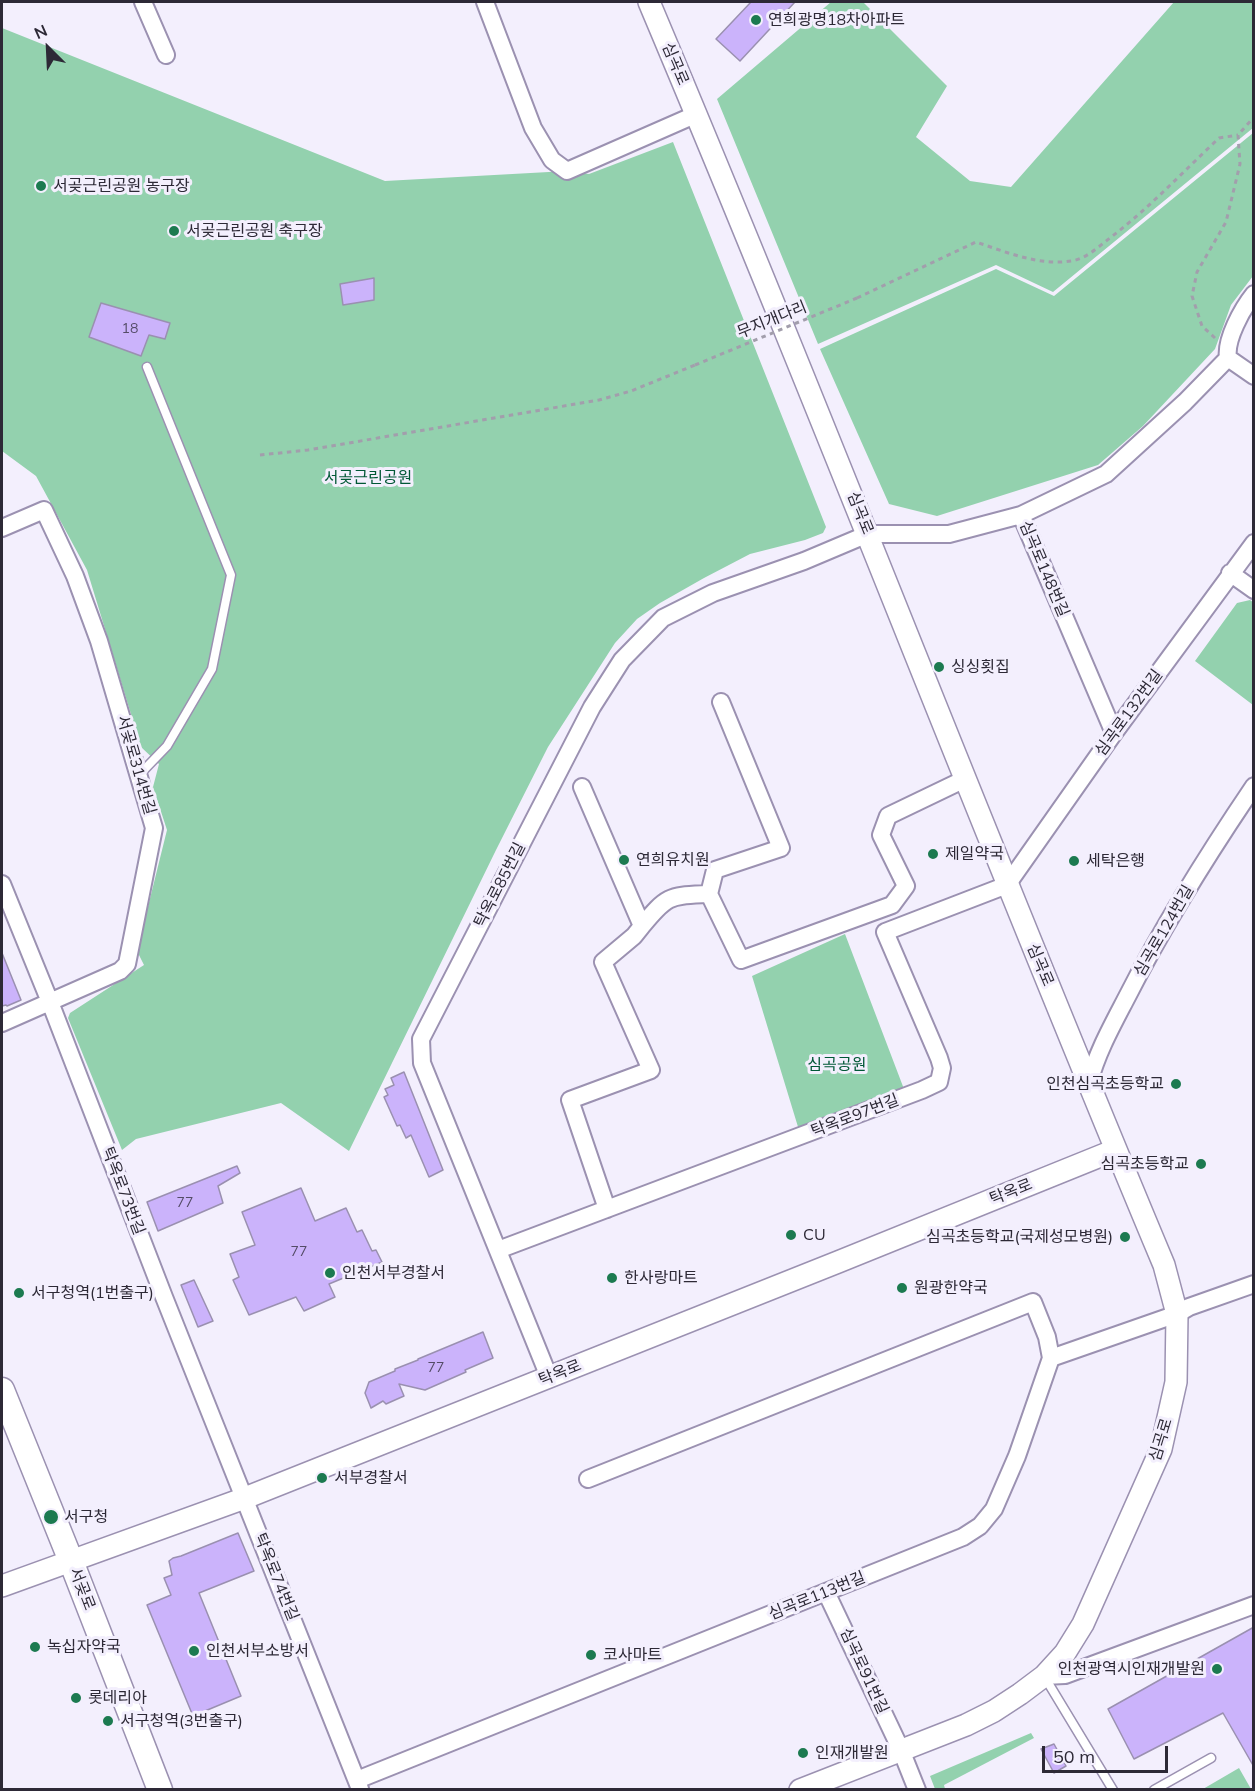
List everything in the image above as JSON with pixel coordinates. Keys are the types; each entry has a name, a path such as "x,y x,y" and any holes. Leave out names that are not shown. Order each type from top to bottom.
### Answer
{"main road":[{"name":"서곶로","path":"2,1390 160,1790"}],"street":[{"path":"143,2 166,55"},
{"path":"485,2 533,128 552,160 567,171 697,114"},
{"name":"심곡로","path":"649,2 697,114 868,534 1007,885 1164,1265 1177,1314 1176,1382 1161,1449 1083,1624 1065,1653 1044,1676 994,1711 966,1725 800,1790"},
{"path":"1254,294 1243,308 1227,350 1228,358 1254,376"},
{"path":"1021,515 1106,474 1185,402 1228,358"},
{"name":"서곶로314번길","path":"2,528 44,510 75,576 99,641 153,828 127,964 120,971 2,1023"},
{"name":"심곡로148번길","path":"868,534 949,534 1021,515 1114,733"},
{"name":"탁옥로85번길","path":"549,1377 422,1062 421,1039 592,707 622,660 663,618 713,593 804,561 868,534"},
{"name":"심곡로132번길","path":"1007,885 1114,733 1254,543"},
{"path":"1230,573 1254,590"},
{"path":"721,702 781,848 715,870 710,894 741,960 892,905 906,886 881,835 888,816 965,779"},
{"name":"심곡로124번길","path":"1089,1083 1095,1059 1151,950 1212,848 1254,786"},
{"path":"582,787 642,926"},
{"name":"탁옥로73번길","path":"2,884 245,1498"},
{"name":"탁옥로97번길","path":"498,1250 795,1139 939,1082 942,1068 939,1058 885,932 1007,885"},
{"path":"607,1209 570,1100 651,1070 603,962 634,936 657,907 673,896 710,894"},
{"name":"탁옥로","path":"2,1586 245,1498 1115,1150"},
{"path":"588,1479 1033,1302 1047,1337 1051,1358 1177,1314 1188,1307 1254,1284"},
{"name":"심곡로113번길","path":"359,1785 963,1537 980,1526 994,1509 1017,1456 1051,1358"},
{"name":"탁옥로74번길","path":"245,1498 359,1785"},
{"name":"심곡로91번길","path":"826,1592 901,1750 917,1790"},
{"path":"1044,1676 1065,1675 1254,1605"}],"lane":[{"path":"139,776 167,746 212,669 231,575 147,367"},
{"path":"1044,1676 1113,1790"},
{"path":"1154,1790 1211,1758"}],"path":[{"path":"1202,326 1192,296 1197,272 1226,222 1240,164 1238,135 1254,117"},
{"name":"무지개다리","path":"260,455 308,450 599,400 631,391 857,298 976,242 1011,254 1052,262 1073,261 1090,253 1134,219 1219,138 1238,135"}],"green space":[{"path":"831,2 863,2 947,86 916,137 970,181 1011,187 1174,2 1253,2 1253,128 1053,292 996,265 818,344 717,99"},
{"name":"서곶근린공원","path":"2,28 385,181 567,171 589,174 673,142 826,527 823,533 805,540 750,554 704,578 637,619 615,643 548,747 349,1151 281,1103 136,1139 122,1150 68,1018 70,1013 144,965 137,951 167,830 153,787 159,764 141,747 87,570 36,476 2,451"},
{"path":"1253,133 1253,276 1231,305 1215,349 1143,426 1098,465 937,516 889,504 820,349 996,269 1054,296"},
{"path":"1250,600 1254,603 1253,705 1195,661 1237,603"},
{"name":"심곡공원","path":"845,934 907,1097 802,1140 752,976"},
{"path":"1031,1733 1034,1738 944,1785 945,1789 935,1789 930,1776"},
{"path":"1239,1768 1251,1789 1203,1789"}],"building":[{"name":"연희광명18차아파트","path":"751,2 795,2 740,61 716,39"},
{"path":"374,278 374,300 343,305 340,284"},
{"path":"101,303 170,323 165,339 149,335 141,356 89,337"},
{"path":"2,953 21,1000 7,1006 2,1006"},
{"path":"404,1072 443,1170 429,1177 411,1135 406,1138 400,1125 397,1126 384,1097 388,1095 385,1089 394,1085 391,1078"},
{"path":"237,1166 240,1173 218,1186 223,1203 158,1231 147,1202"},
{"path":"301,1188 315,1221 346,1208 357,1232 362,1230 372,1251 376,1250 382,1262 329,1284 335,1297 304,1311 296,1297 249,1315 233,1280 239,1277 230,1254 255,1245 242,1212"},
{"path":"194,1280 213,1321 198,1327 181,1285"},
{"path":"483,1332 493,1358 425,1390 399,1384 404,1396 386,1404 383,1401 371,1408 365,1393 369,1382"},
{"name":"인천서부소방서","path":"238,1533 254,1571 199,1593 241,1696 193,1716 147,1605 171,1595 164,1578 172,1575 169,1561"},
{"name":"인천광역시인재개발원","path":"1254,1627 1254,1767 1223,1713 1134,1759 1108,1709"},
{"path":"1054,1744 1066,1766 1054,1773 1041,1749"}],"place":[{"name":"연희광명18차아파트","path":"756,20"},
{"name":"서곶근린공원 농구장","path":"41,186"},
{"name":"서곶근린공원 축구장","path":"174,231"},
{"name":"싱싱횟집","path":"939,667"},
{"name":"제일약국","path":"933,854"},
{"name":"연희유치원","path":"624,860"},
{"name":"세탁은행","path":"1074,861"},
{"name":"인천심곡초등학교","path":"1176,1084"},
{"name":"심곡초등학교","path":"1201,1164"},
{"name":"CU","path":"791,1235"},
{"name":"심곡초등학교(국제성모병원)","path":"1125,1237"},
{"name":"인천서부경찰서","path":"330,1273"},
{"name":"한사랑마트","path":"612,1278"},
{"name":"원광한약국","path":"902,1288"},
{"name":"서구청역(1번출구)","path":"19,1293"},
{"name":"서부경찰서","path":"322,1478"},
{"name":"서구청","path":"51,1517"},
{"name":"녹십자약국","path":"35,1647"},
{"name":"인천서부소방서","path":"194,1651"},
{"name":"코사마트","path":"591,1655"},
{"name":"인천광역시인재개발원","path":"1217,1669"},
{"name":"롯데리아","path":"76,1698"},
{"name":"서구청역(3번출구)","path":"108,1721"},
{"name":"인재개발원","path":"803,1753"}]}
